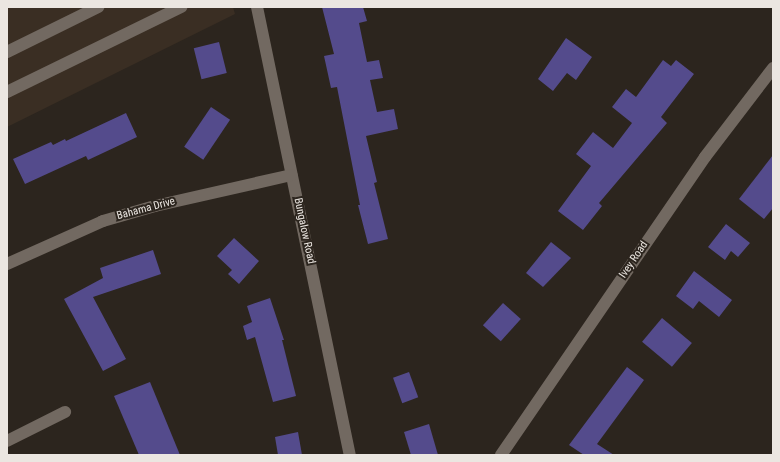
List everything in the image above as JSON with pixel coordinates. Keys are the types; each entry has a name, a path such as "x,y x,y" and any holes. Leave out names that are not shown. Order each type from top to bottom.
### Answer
{"street":[{"path":"7,52 98,7"},
{"path":"7,92 161,11 180,7"},
{"name":"Bungalow Road","path":"258,7 350,455"},
{"name":"Ivey Road","path":"501,455 704,157 773,68"},
{"name":"Bahama Drive","path":"7,264 103,221 154,206 292,175"},
{"path":"7,441 65,412"}],"shaded area":[{"path":"7,7 233,7 235,14 7,127"}],"building":[{"path":"322,7 363,7 367,21 359,23 367,62 379,60 383,78 370,80 377,112 394,109 398,129 366,136 377,182 374,183 388,239 368,244 358,205 360,205 337,87 331,88 324,56 334,54"},
{"path":"566,38 592,57 576,80 567,73 553,91 538,79"},
{"path":"219,42 227,73 202,79 194,48"},
{"path":"663,60 671,66 676,60 694,74 661,117 667,123 599,203 602,206 583,230 558,211 591,166 576,154 593,132 613,148 632,123 612,107 626,89 636,97"},
{"path":"211,107 230,120 203,160 184,147"},
{"path":"126,113 137,137 88,160 86,156 25,184 13,159 51,142 53,145 65,139 66,141"},
{"path":"773,155 773,208 764,219 739,199"},
{"path":"726,224 750,243 738,257 731,251 725,260 708,247"},
{"path":"234,238 259,261 239,284 228,274 232,270 217,256"},
{"path":"551,242 571,258 543,287 526,273"},
{"path":"153,250 161,274 93,297 126,359 103,371 64,299 103,278 100,268"},
{"path":"694,271 732,300 719,317 699,301 693,309 676,296"},
{"path":"270,298 284,340 282,340 296,396 273,402 255,337 247,340 243,326 252,322 247,306"},
{"path":"503,303 521,319 501,341 483,325"},
{"path":"662,318 692,343 672,367 642,342"},
{"path":"627,367 644,380 597,444 614,455 584,455 569,445"},
{"path":"409,372 418,397 402,403 393,378"},
{"path":"150,382 180,455 139,455 114,396"},
{"path":"429,424 438,455 411,455 404,432"},
{"path":"298,432 302,455 278,455 275,437"}]}
